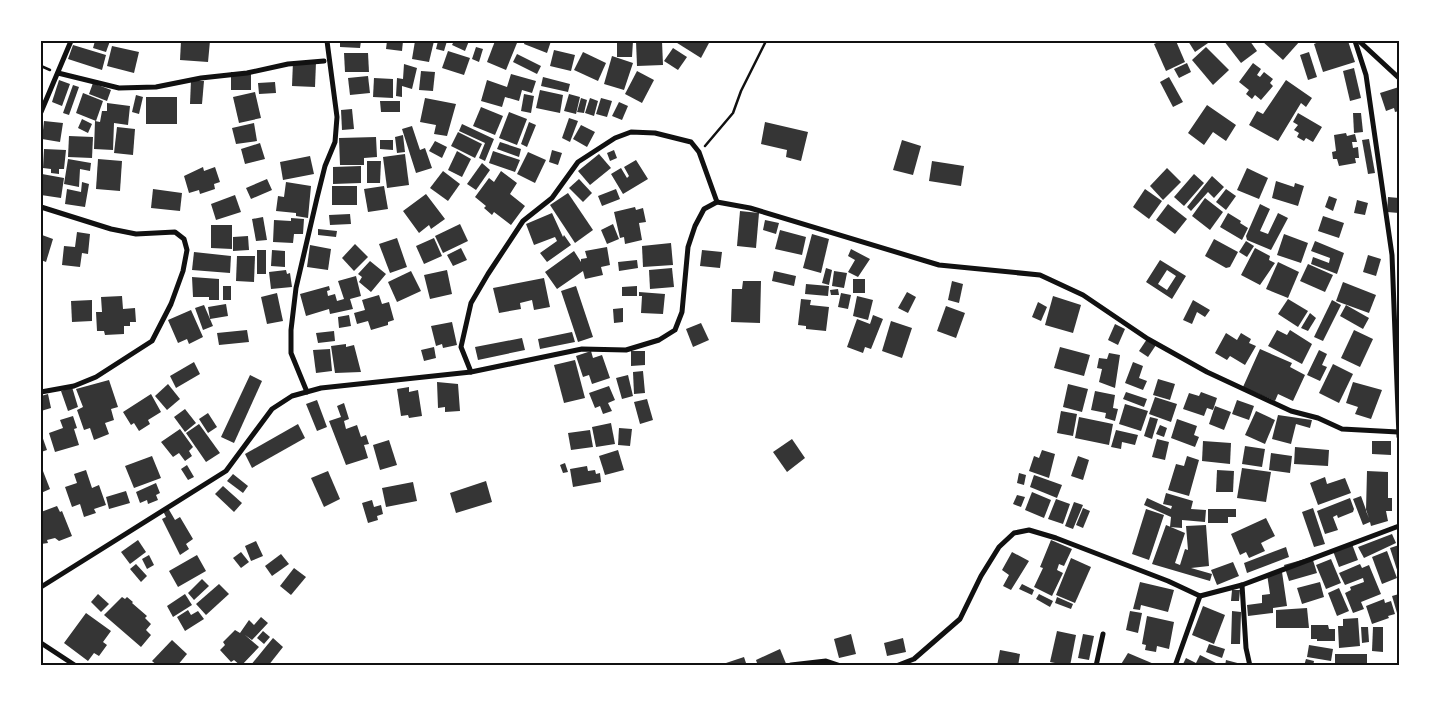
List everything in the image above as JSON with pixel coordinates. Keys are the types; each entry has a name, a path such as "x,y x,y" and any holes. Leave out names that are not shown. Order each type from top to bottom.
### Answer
{"street":[{"path":"41,112 71,41"},
{"path":"307,392 292,354 291,330 296,288 317,198 325,166 335,142 336,109 327,41"},
{"path":"1355,41 1366,75 1392,255 1399,437"},
{"path":"1359,41 1399,78"},
{"path":"58,73 119,88 156,87 201,78 248,74 288,64 324,60"},
{"path":"472,372 461,346 470,303 523,221 552,198 578,162 615,138 631,132 655,133 691,142 699,152 717,202"},
{"path":"41,587 95,551 230,468 272,408 292,396 321,388 472,372 582,348 626,350 658,340 675,330 682,312 688,247 694,226 704,210 717,202 750,208 939,265 1040,275 1083,295 1148,339 1207,372 1291,411 1318,418 1342,429 1398,432"},
{"path":"41,207 136,234 175,232 184,239 187,250 183,270 171,304 152,341 96,377 74,386 41,392"},
{"path":"896,666 914,659 960,618 981,576 999,547 1008,537 1021,532 1029,530 1056,538 1168,581 1200,596 1242,585 1399,526"},
{"path":"1242,585 1246,648 1250,666"},
{"path":"1175,666 1200,596"},
{"path":"1096,666 1102,634"},
{"path":"41,643 76,666"},
{"path":"791,665 826,661 841,666"}],"path":[{"path":"699,152 733,113 741,91 766,41"}],"building":[{"path":"95,41 110,41 106,52 93,48"},
{"path":"181,41 210,41 208,62 180,60"},
{"path":"340,41 361,41 360,48 340,47"},
{"path":"387,41 403,41 402,51 386,49"},
{"path":"415,41 434,41 429,62 412,59"},
{"path":"438,41 447,41 444,51 436,49"},
{"path":"454,41 469,41 465,51 452,45"},
{"path":"495,41 517,43 506,70 487,62"},
{"path":"525,41 551,41 547,53 524,44"},
{"path":"617,41 633,41 632,57 617,57"},
{"path":"636,41 662,41 663,65 637,66"},
{"path":"674,41 710,41 701,58"},
{"path":"1161,41 1176,41 1185,62 1166,71 1154,44"},
{"path":"1188,41 1211,41 1195,52"},
{"path":"1224,41 1250,41 1257,51 1241,63"},
{"path":"1262,41 1300,41 1283,60"},
{"path":"1321,41 1348,41 1355,62 1323,72 1314,44"},
{"path":"73,45 106,55 102,70 68,59"},
{"path":"112,46 139,52 134,73 107,66"},
{"path":"476,47 483,49 479,62 472,59"},
{"path":"1206,47 1229,70 1213,85 1192,60"},
{"path":"673,48 687,57 678,70 664,61"},
{"path":"554,50 575,55 571,71 550,66"},
{"path":"448,51 470,58 464,75 442,68"},
{"path":"583,52 606,63 598,81 574,70"},
{"path":"1309,52 1317,77 1308,80 1300,55"},
{"path":"344,53 368,53 369,72 345,72"},
{"path":"517,54 541,66 537,74 513,62"},
{"path":"612,56 633,63 624,90 604,84"},
{"path":"293,61 316,62 315,87 292,86"},
{"path":"1187,63 1191,72 1179,78 1174,69"},
{"path":"1253,63 1261,69 1257,75 1260,77 1264,72 1273,79 1270,83 1273,86 1261,100 1255,95 1252,99 1246,94 1249,90 1239,82"},
{"path":"404,64 417,68 412,89 402,86 402,97 396,96 397,78 403,79"},
{"path":"1354,68 1361,98 1350,101 1343,71"},
{"path":"421,71 435,72 433,91 419,90"},
{"path":"637,71 654,80 642,103 625,94"},
{"path":"231,72 251,73 251,90 231,90"},
{"path":"511,74 536,81 532,93 522,90 519,101 505,97 502,107 481,101 487,80 507,87"},
{"path":"368,76 370,93 350,95 348,78"},
{"path":"543,77 570,84 568,92 541,86"},
{"path":"1169,77 1183,102 1173,107 1160,82"},
{"path":"374,78 393,79 393,98 373,97"},
{"path":"59,80 70,84 62,106 52,102"},
{"path":"191,80 204,81 202,104 190,104"},
{"path":"1286,80 1312,98 1306,107 1301,103 1278,141 1249,125 1257,111 1263,114"},
{"path":"275,82 276,93 259,94 258,83"},
{"path":"93,83 111,90 107,101 89,94"},
{"path":"73,85 79,87 69,115 63,113"},
{"path":"1399,87 1399,111 1395,112 1394,108 1386,111 1380,93"},
{"path":"540,90 563,95 560,113 536,108"},
{"path":"255,92 261,118 239,123 233,97"},
{"path":"83,93 103,101 96,121 76,113"},
{"path":"524,94 534,96 531,113 521,111"},
{"path":"569,94 580,97 576,114 564,111"},
{"path":"136,95 143,97 139,114 132,112"},
{"path":"146,97 177,97 177,124 146,124"},
{"path":"425,98 456,104 447,136 434,134 436,125 420,122"},
{"path":"581,98 587,100 584,113 577,112"},
{"path":"590,98 598,101 594,116 585,113"},
{"path":"601,98 612,101 607,117 596,114"},
{"path":"380,101 400,101 400,112 381,112"},
{"path":"619,102 628,106 622,120 612,116"},
{"path":"107,103 130,106 128,125 114,123 113,150 94,149 95,121 100,122 102,111 107,111"},
{"path":"1207,105 1236,125 1226,141 1213,132 1204,145 1188,133"},
{"path":"481,107 503,116 495,135 473,126"},
{"path":"352,109 354,129 342,130 341,110"},
{"path":"509,112 527,119 517,145 499,138"},
{"path":"1298,113 1322,127 1313,142 1306,138 1304,141 1297,137 1299,133 1294,130 1298,125 1293,122"},
{"path":"1353,113 1361,113 1363,132 1354,133"},
{"path":"569,118 578,121 570,142 562,138"},
{"path":"82,119 92,124 88,133 78,128"},
{"path":"44,121 63,123 60,142 42,139"},
{"path":"529,122 536,125 527,147 521,144"},
{"path":"765,122 808,132 801,161 786,157 787,150 761,144"},
{"path":"254,123 257,141 236,144 232,128"},
{"path":"462,124 494,139 485,161 479,158 485,143 459,131"},
{"path":"581,125 595,132 587,147 573,139"},
{"path":"412,126 420,150 425,148 432,168 416,173 402,129"},
{"path":"117,127 135,129 133,155 114,153"},
{"path":"458,132 482,144 475,158 451,146"},
{"path":"1346,133 1347,136 1355,134 1357,142 1352,142 1353,148 1358,147 1359,158 1355,158 1356,163 1339,166 1337,159 1333,159 1332,152 1336,151 1334,135"},
{"path":"403,135 405,152 397,153 395,137"},
{"path":"69,136 93,137 92,158 68,157"},
{"path":"376,137 377,157 364,158 364,165 340,165 339,138"},
{"path":"1369,139 1375,173 1368,174 1362,140"},
{"path":"380,140 393,140 393,150 380,149"},
{"path":"902,140 921,146 913,175 893,170"},
{"path":"435,141 447,147 442,158 429,151"},
{"path":"500,142 521,149 519,157 497,149"},
{"path":"260,143 265,159 245,164 241,149"},
{"path":"44,149 66,150 64,169 59,169 59,174 51,173 51,169 43,168"},
{"path":"552,150 562,153 558,165 549,162"},
{"path":"614,150 617,158 610,161 607,153"},
{"path":"457,151 471,159 462,177 448,170"},
{"path":"493,151 520,160 515,172 489,163"},
{"path":"528,152 546,160 535,183 517,174"},
{"path":"405,154 409,185 387,188 383,157"},
{"path":"599,154 611,168 590,185 578,171"},
{"path":"310,156 314,174 283,180 280,162"},
{"path":"68,159 91,163 90,171 80,169 79,187 64,184"},
{"path":"98,159 122,161 120,191 96,189"},
{"path":"636,160 648,179 623,194 611,174 621,168 627,178 629,176 624,167"},
{"path":"367,161 381,161 380,183 367,183"},
{"path":"932,161 964,166 961,186 929,181"},
{"path":"482,163 490,170 476,190 467,184"},
{"path":"361,166 361,183 333,184 333,167"},
{"path":"203,167 204,171 215,167 220,182 214,184 215,189 200,194 199,190 189,193 184,176"},
{"path":"1167,168 1181,182 1163,200 1150,186"},
{"path":"1247,168 1268,178 1259,199 1237,190"},
{"path":"443,171 460,184 448,201 430,188"},
{"path":"501,171 517,183 510,194 525,206 511,225 494,212 492,215 484,208 486,206 475,197 489,178 494,182"},
{"path":"42,174 64,178 61,198 41,195"},
{"path":"1194,174 1204,183 1184,206 1174,197"},
{"path":"1212,176 1224,187 1214,198 1208,192 1191,211 1187,207"},
{"path":"267,179 272,190 251,199 246,188"},
{"path":"579,179 592,193 583,202 569,188"},
{"path":"1276,181 1294,187 1295,183 1304,186 1298,206 1272,198"},
{"path":"82,182 89,184 85,207 65,204 67,189 81,192"},
{"path":"286,182 311,186 308,218 296,216 296,213 276,211 278,196 284,197"},
{"path":"332,186 357,186 357,205 332,205"},
{"path":"384,186 388,209 368,212 364,189"},
{"path":"153,189 182,193 180,211 151,208"},
{"path":"616,189 620,199 602,206 598,196"},
{"path":"1145,189 1162,201 1149,219 1133,207"},
{"path":"1226,189 1236,196 1226,210 1216,202"},
{"path":"568,193 593,230 575,243 550,205"},
{"path":"426,194 445,219 431,229 429,225 419,233 403,211"},
{"path":"235,195 241,212 216,220 211,204"},
{"path":"1329,196 1337,199 1333,211 1325,207"},
{"path":"1388,197 1399,198 1399,213 1387,212"},
{"path":"1205,198 1223,212 1210,230 1192,216"},
{"path":"1357,200 1368,203 1365,215 1354,213"},
{"path":"1168,204 1187,219 1175,234 1156,220"},
{"path":"1260,204 1270,209 1260,231 1268,234 1278,213 1288,218 1271,250 1247,240 1246,236"},
{"path":"635,207 636,210 643,208 646,222 639,223 642,240 625,244 624,237 620,238 614,212"},
{"path":"740,211 759,213 756,248 737,246"},
{"path":"552,213 563,237 564,235 571,245 547,262 540,253 557,241 555,237 534,245 526,224"},
{"path":"1228,213 1248,228 1242,240 1220,227"},
{"path":"350,214 351,224 330,225 329,215"},
{"path":"1323,216 1344,223 1339,238 1318,231"},
{"path":"263,217 267,240 256,241 252,219"},
{"path":"291,218 304,219 303,234 294,234 293,243 273,242 274,220 291,221"},
{"path":"765,220 779,223 776,234 763,230"},
{"path":"460,224 468,241 443,253 435,236"},
{"path":"613,224 619,239 607,244 601,230"},
{"path":"211,225 232,225 232,249 211,248"},
{"path":"318,229 337,231 336,237 318,235"},
{"path":"780,230 806,237 802,255 775,249"},
{"path":"77,232 90,234 88,254 82,253 80,267 62,265 64,246 75,247"},
{"path":"812,234 829,239 821,273 803,268"},
{"path":"1284,234 1308,243 1301,263 1277,255"},
{"path":"42,235 53,239 46,262 41,260"},
{"path":"248,236 249,250 233,251 233,237"},
{"path":"397,238 407,267 390,273 379,244"},
{"path":"434,238 442,256 424,264 416,246"},
{"path":"1214,239 1238,252 1230,267 1226,268 1205,256"},
{"path":"1246,241 1254,246 1247,257 1239,252"},
{"path":"1315,241 1344,253 1337,274 1311,264 1313,257 1329,263 1330,258 1311,251"},
{"path":"671,243 673,265 643,267 642,246"},
{"path":"355,244 368,257 354,271 342,258"},
{"path":"310,245 331,249 328,270 307,267"},
{"path":"607,247 610,265 601,267 603,275 585,279 583,271 557,289 545,272 574,251 581,262 581,259 587,258 585,251"},
{"path":"461,248 467,260 453,266 447,255"},
{"path":"1255,248 1270,256 1269,260 1275,263 1260,285 1241,275"},
{"path":"851,249 870,259 858,277 848,272 855,260 848,256"},
{"path":"257,250 266,250 266,274 257,274"},
{"path":"272,250 285,251 285,267 271,266"},
{"path":"702,250 722,252 720,268 700,266"},
{"path":"194,252 231,256 230,273 192,270"},
{"path":"1368,255 1381,259 1376,276 1363,272"},
{"path":"237,256 255,256 254,282 236,281"},
{"path":"637,260 638,268 619,271 618,262"},
{"path":"1160,260 1186,276 1172,299 1146,282","holes":["1167,270 1176,276 1167,290 1158,284"]},
{"path":"370,261 386,274 371,292 359,282 362,277 358,274"},
{"path":"1278,262 1299,272 1288,298 1266,289"},
{"path":"1308,264 1333,275 1325,292 1300,281"},
{"path":"672,268 674,287 650,289 649,270"},
{"path":"826,268 832,270 829,285 822,283"},
{"path":"286,270 287,274 290,273 292,287 271,289 269,272"},
{"path":"447,270 452,294 430,299 424,275"},
{"path":"411,271 421,291 397,302 388,282"},
{"path":"774,271 796,276 794,286 772,281"},
{"path":"834,271 847,273 844,288 832,286"},
{"path":"356,276 361,296 350,299 353,309 330,314 329,309 306,316 300,294 329,286 328,296 335,294 337,301 344,299 338,281"},
{"path":"192,277 219,279 219,300 209,300 209,297 193,297"},
{"path":"544,278 550,307 534,310 532,300 520,303 521,309 499,313 493,288"},
{"path":"853,279 865,279 865,293 853,293"},
{"path":"743,281 761,281 760,323 731,322 732,289 742,289"},
{"path":"952,281 963,284 959,303 948,300"},
{"path":"1343,282 1376,295 1369,313 1336,301"},
{"path":"806,284 829,286 828,296 805,294"},
{"path":"223,286 231,286 231,300 223,300"},
{"path":"576,286 593,337 578,342 561,291"},
{"path":"637,286 637,296 622,296 622,287"},
{"path":"838,289 839,295 831,295 830,290"},
{"path":"639,292 665,294 663,314 641,313 642,296 639,296"},
{"path":"907,292 916,297 908,313 898,308"},
{"path":"277,293 283,321 267,324 261,297"},
{"path":"841,293 851,295 848,309 838,307"},
{"path":"379,295 382,304 389,302 394,320 388,322 388,325 371,330 368,321 357,324 354,313 365,310 362,300"},
{"path":"122,296 123,309 135,308 136,322 130,322 130,326 124,326 124,334 105,335 104,331 97,331 96,312 102,312 101,297"},
{"path":"857,296 873,300 868,320 853,316"},
{"path":"1053,296 1081,305 1073,333 1045,325"},
{"path":"801,299 811,300 810,305 829,307 826,331 806,329 806,326 798,325"},
{"path":"1288,299 1308,311 1298,327 1278,314"},
{"path":"92,300 92,321 72,322 71,301"},
{"path":"1193,300 1210,310 1205,317 1197,312 1192,324 1183,320"},
{"path":"1332,300 1341,305 1323,341 1314,337"},
{"path":"1038,302 1047,307 1041,321 1032,317"},
{"path":"226,304 228,316 210,319 208,307"},
{"path":"204,305 213,326 203,330 195,308"},
{"path":"1346,305 1369,318 1363,329 1340,316"},
{"path":"946,306 965,313 956,338 937,331"},
{"path":"623,308 623,322 614,323 613,309"},
{"path":"191,310 203,337 189,344 187,339 178,343 168,320"},
{"path":"1310,313 1316,318 1308,331 1301,328"},
{"path":"349,315 351,326 339,328 338,317"},
{"path":"873,315 883,319 871,349 865,347 863,353 847,347 857,319 870,324"},
{"path":"891,321 912,328 902,358 882,351"},
{"path":"452,322 457,345 443,348 442,344 436,346 431,326"},
{"path":"701,323 709,340 693,347 686,329"},
{"path":"1115,324 1125,329 1118,345 1108,340"},
{"path":"247,330 249,342 219,345 217,333"},
{"path":"1277,330 1287,335 1290,330 1312,344 1302,364 1268,346"},
{"path":"1354,330 1373,339 1360,367 1341,358"},
{"path":"334,331 335,341 318,343 316,333"},
{"path":"572,332 575,342 540,349 538,339"},
{"path":"1226,333 1237,340 1241,333 1251,339 1249,343 1256,346 1245,365 1230,356 1227,360 1215,353"},
{"path":"522,338 525,350 478,360 475,347"},
{"path":"1147,339 1156,345 1148,357 1139,351"},
{"path":"346,344 346,347 354,345 361,372 335,373 331,346"},
{"path":"434,347 436,358 424,361 421,350"},
{"path":"1060,347 1090,355 1084,376 1054,368"},
{"path":"330,349 332,371 316,373 313,350"},
{"path":"1260,349 1292,363 1290,367 1305,375 1293,401 1278,394 1275,401 1243,387"},
{"path":"1319,350 1327,354 1322,365 1327,367 1320,381 1307,375"},
{"path":"591,351 593,358 602,355 610,378 592,384 589,375 583,377 576,356"},
{"path":"631,351 645,351 645,365 631,366"},
{"path":"1109,353 1120,355 1115,388 1099,382 1102,369 1097,368 1099,358 1107,359"},
{"path":"575,360 585,398 564,403 554,365"},
{"path":"194,362 200,374 176,388 170,376"},
{"path":"1133,362 1143,366 1139,378 1147,381 1143,390 1125,383"},
{"path":"1333,364 1353,374 1339,403 1319,393"},
{"path":"643,371 645,393 634,394 633,372"},
{"path":"250,375 262,381 234,443 221,437"},
{"path":"628,375 633,396 622,399 616,378"},
{"path":"1158,379 1175,384 1170,400 1153,395"},
{"path":"109,380 118,407 111,409 114,420 105,423 109,434 94,440 90,428 84,430 77,410 83,407 76,389"},
{"path":"437,382 458,384 460,411 445,412 445,407 438,408"},
{"path":"1353,382 1382,390 1371,419 1355,414 1358,407 1346,403"},
{"path":"168,384 180,399 167,410 155,396"},
{"path":"1068,384 1088,389 1082,412 1063,407"},
{"path":"609,386 615,400 608,403 612,411 603,414 600,406 595,408 589,393"},
{"path":"72,387 78,407 68,411 61,391"},
{"path":"409,387 409,392 418,390 422,416 409,418 408,415 401,416 397,389"},
{"path":"1095,391 1115,395 1113,408 1118,409 1115,421 1105,418 1106,413 1091,410"},
{"path":"1126,392 1147,399 1144,407 1123,399"},
{"path":"1201,392 1217,398 1213,410 1207,408 1204,416 1183,409 1189,393 1199,396"},
{"path":"48,394 51,408 41,411 41,396"},
{"path":"151,394 161,412 148,420 150,424 139,431 134,423 131,425 123,412"},
{"path":"1155,397 1177,404 1171,422 1149,414"},
{"path":"647,399 653,420 640,424 634,402"},
{"path":"317,400 327,427 317,431 306,404"},
{"path":"1237,400 1254,406 1249,420 1232,414"},
{"path":"344,403 349,419 344,421 346,429 357,425 361,437 366,435 369,444 364,445 368,458 346,465 329,421 341,417 337,406"},
{"path":"1125,404 1148,411 1141,431 1119,424"},
{"path":"1215,406 1231,412 1224,430 1209,424"},
{"path":"185,409 196,423 185,432 174,417"},
{"path":"1061,411 1077,414 1073,436 1057,433"},
{"path":"1256,411 1275,420 1265,444 1245,435"},
{"path":"208,413 217,427 208,433 199,419"},
{"path":"1278,415 1312,420 1310,428 1296,424 1291,444 1272,439"},
{"path":"73,416 77,428 74,429 79,445 55,452 49,433 63,428 60,420"},
{"path":"1079,417 1113,424 1109,445 1075,438"},
{"path":"1150,417 1158,419 1152,439 1144,436"},
{"path":"1177,419 1197,426 1194,435 1199,437 1195,447 1171,438"},
{"path":"611,423 615,444 596,447 592,427"},
{"path":"199,424 220,453 206,462 186,433"},
{"path":"298,424 305,438 252,468 245,454"},
{"path":"1160,425 1167,428 1164,437 1156,434"},
{"path":"619,428 632,429 630,446 618,445"},
{"path":"180,429 193,447 189,451 192,456 185,461 179,453 173,457 161,442"},
{"path":"590,430 593,447 571,450 568,433"},
{"path":"1116,430 1138,435 1135,445 1122,442 1121,449 1111,447"},
{"path":"41,433 47,450 41,452"},
{"path":"792,439 805,458 787,472 773,452"},
{"path":"1157,439 1169,442 1165,460 1152,457"},
{"path":"389,440 397,465 380,470 373,445"},
{"path":"1203,441 1231,443 1230,464 1202,461"},
{"path":"1372,441 1391,441 1391,455 1372,454"},
{"path":"1245,446 1265,449 1262,467 1242,464"},
{"path":"1295,447 1329,450 1328,466 1294,464"},
{"path":"618,450 624,470 605,475 599,456"},
{"path":"1042,450 1055,454 1049,478 1029,471 1034,456 1039,458"},
{"path":"1271,453 1292,456 1290,473 1269,470"},
{"path":"152,456 161,478 134,488 125,466"},
{"path":"1078,456 1089,460 1083,480 1071,476"},
{"path":"1187,456 1199,460 1189,496 1168,490 1176,464 1184,466"},
{"path":"565,463 568,472 563,473 560,465"},
{"path":"187,465 194,477 188,480 181,469"},
{"path":"41,466 50,489 41,493"},
{"path":"587,466 588,471 595,470 596,474 600,473 601,482 573,487 570,469"},
{"path":"1242,468 1271,472 1266,502 1237,498"},
{"path":"86,470 92,488 99,485 106,505 94,509 96,513 84,517 80,504 72,507 65,487 77,483 74,474"},
{"path":"1217,470 1234,471 1233,492 1216,492"},
{"path":"328,471 340,499 324,507 311,478"},
{"path":"1367,471 1388,472 1388,498 1392,498 1392,511 1386,511 1388,521 1371,526 1370,522 1363,525 1353,499 1361,496 1366,510"},
{"path":"1019,473 1026,475 1024,485 1017,483"},
{"path":"233,474 248,486 243,493 227,481"},
{"path":"1034,475 1062,485 1057,498 1030,487"},
{"path":"1325,477 1327,484 1345,478 1351,493 1318,505 1310,483"},
{"path":"486,481 492,502 456,513 450,493"},
{"path":"413,482 417,501 386,507 382,488"},
{"path":"156,483 160,493 156,495 158,500 148,504 147,500 140,503 136,492"},
{"path":"223,486 242,503 234,512 215,494"},
{"path":"126,491 130,503 109,509 106,497"},
{"path":"1032,492 1051,500 1044,518 1025,510"},
{"path":"1166,493 1193,501 1191,509 1206,510 1205,522 1182,520 1182,528 1170,527 1171,517 1144,505 1147,498 1171,509 1172,506 1163,504"},
{"path":"1017,495 1025,497 1021,507 1013,504"},
{"path":"1350,498 1354,509 1353,512 1338,518 1337,515 1333,517 1338,530 1325,534 1317,511"},
{"path":"1056,499 1070,504 1063,524 1048,519"},
{"path":"372,500 374,507 381,505 383,514 377,516 378,520 368,523 362,503"},
{"path":"1074,502 1083,505 1073,529 1065,526"},
{"path":"57,506 60,512 62,511 72,536 59,541 55,538 47,540 48,543 41,544 41,512"},
{"path":"168,508 175,520 180,517 193,539 186,544 189,549 180,555 162,519 166,517 163,511"},
{"path":"1083,508 1090,511 1083,528 1076,525"},
{"path":"1313,508 1325,544 1314,547 1302,512"},
{"path":"1146,509 1164,515 1149,560 1132,554"},
{"path":"1208,509 1236,509 1236,517 1228,517 1228,523 1208,523"},
{"path":"1266,518 1275,536 1261,543 1265,551 1249,558 1246,552 1240,555 1231,534"},
{"path":"1166,525 1185,533 1175,563 1180,565 1185,549 1188,550 1186,526 1206,525 1209,566 1191,568 1212,574 1210,581 1152,564"},
{"path":"1392,534 1396,543 1364,558 1358,547"},
{"path":"138,540 146,552 130,564 121,552"},
{"path":"1051,540 1072,549 1064,566 1059,564 1057,570 1063,573 1052,596 1034,587 1043,568 1040,567"},
{"path":"256,541 263,556 251,561 245,546"},
{"path":"1352,544 1358,560 1339,567 1333,551"},
{"path":"1399,545 1399,573 1398,573 1390,548"},
{"path":"1286,547 1289,557 1247,573 1244,563"},
{"path":"1387,551 1397,578 1382,584 1372,557"},
{"path":"241,552 249,562 241,568 233,558"},
{"path":"1012,552 1029,561 1011,590 1003,586 1009,575 1002,570"},
{"path":"281,554 289,564 272,576 265,566"},
{"path":"149,555 154,565 147,569 142,559"},
{"path":"197,555 206,571 178,587 169,571"},
{"path":"1312,557 1317,573 1289,581 1284,565"},
{"path":"1071,558 1091,567 1075,603 1056,595"},
{"path":"1331,559 1341,583 1326,589 1316,565"},
{"path":"1233,562 1239,576 1217,585 1211,570"},
{"path":"136,564 147,576 141,582 130,569"},
{"path":"1360,564 1362,568 1369,565 1381,594 1361,602 1364,609 1353,613 1345,593 1351,590 1350,587 1364,582 1363,578 1345,585 1339,573"},
{"path":"294,568 306,577 291,595 280,586"},
{"path":"1282,572 1287,606 1273,608 1273,613 1248,616 1247,605 1262,603 1262,595 1270,594 1267,574"},
{"path":"202,579 209,586 194,600 188,593"},
{"path":"1140,582 1174,590 1168,612 1141,605 1140,610 1133,609"},
{"path":"1320,582 1324,597 1302,604 1297,588"},
{"path":"219,584 229,594 206,615 196,604"},
{"path":"1022,584 1034,590 1032,595 1019,589"},
{"path":"1339,588 1349,611 1337,616 1328,593"},
{"path":"1232,590 1240,590 1239,601 1231,601"},
{"path":"98,594 109,604 101,612 91,602"},
{"path":"185,594 192,605 173,617 167,606"},
{"path":"1039,594 1053,601 1050,607 1036,599"},
{"path":"1399,594 1399,613 1397,613 1392,596"},
{"path":"122,597 125,599 127,597 133,602 147,616 145,618 151,624 146,630 151,635 141,647 104,615"},
{"path":"1057,597 1073,604 1071,609 1055,603"},
{"path":"1384,599 1385,603 1391,601 1395,614 1372,624 1366,606"},
{"path":"1203,606 1225,615 1214,644 1192,635"},
{"path":"1307,608 1309,628 1276,628 1276,610"},
{"path":"188,610 191,615 198,611 204,619 185,631 177,617"},
{"path":"1130,611 1142,613 1138,633 1126,630"},
{"path":"1232,611 1241,612 1240,644 1231,644"},
{"path":"86,613 111,631 103,642 107,645 99,656 94,653 88,661 64,643"},
{"path":"1147,616 1174,622 1169,649 1157,646 1156,652 1145,650 1146,645 1142,644"},
{"path":"261,617 268,623 252,640 245,635 259,647 241,666 234,660 231,662 220,650 225,645 223,642 235,630 240,633 249,620 254,625"},
{"path":"1358,618 1360,646 1339,648 1338,626 1343,626 1343,619"},
{"path":"1311,625 1328,625 1329,629 1335,629 1335,641 1311,639"},
{"path":"1361,627 1368,627 1369,642 1362,643"},
{"path":"1373,627 1383,627 1383,652 1372,651"},
{"path":"263,631 270,637 264,644 257,638"},
{"path":"1057,631 1076,635 1070,666 1050,662"},
{"path":"851,634 856,654 839,658 834,639"},
{"path":"1083,634 1094,636 1089,660 1078,658"},
{"path":"273,638 283,647 268,666 250,666"},
{"path":"903,638 906,652 887,656 884,643"},
{"path":"172,640 187,654 177,666 158,666 152,661"},
{"path":"1209,644 1225,649 1222,658 1206,652"},
{"path":"1309,645 1333,649 1331,661 1307,657"},
{"path":"780,649 787,666 758,666 756,660"},
{"path":"1000,650 1020,654 1018,666 997,666"},
{"path":"1128,653 1154,664 1153,666 1120,666"},
{"path":"1335,654 1367,654 1367,666 1335,666"},
{"path":"1200,655 1218,664 1217,666 1182,666 1186,658 1196,663"},
{"path":"744,657 747,666 727,666 726,663"},
{"path":"1306,659 1314,661 1313,666 1304,666"},
{"path":"1226,660 1245,665 1245,666 1225,666"}]}
